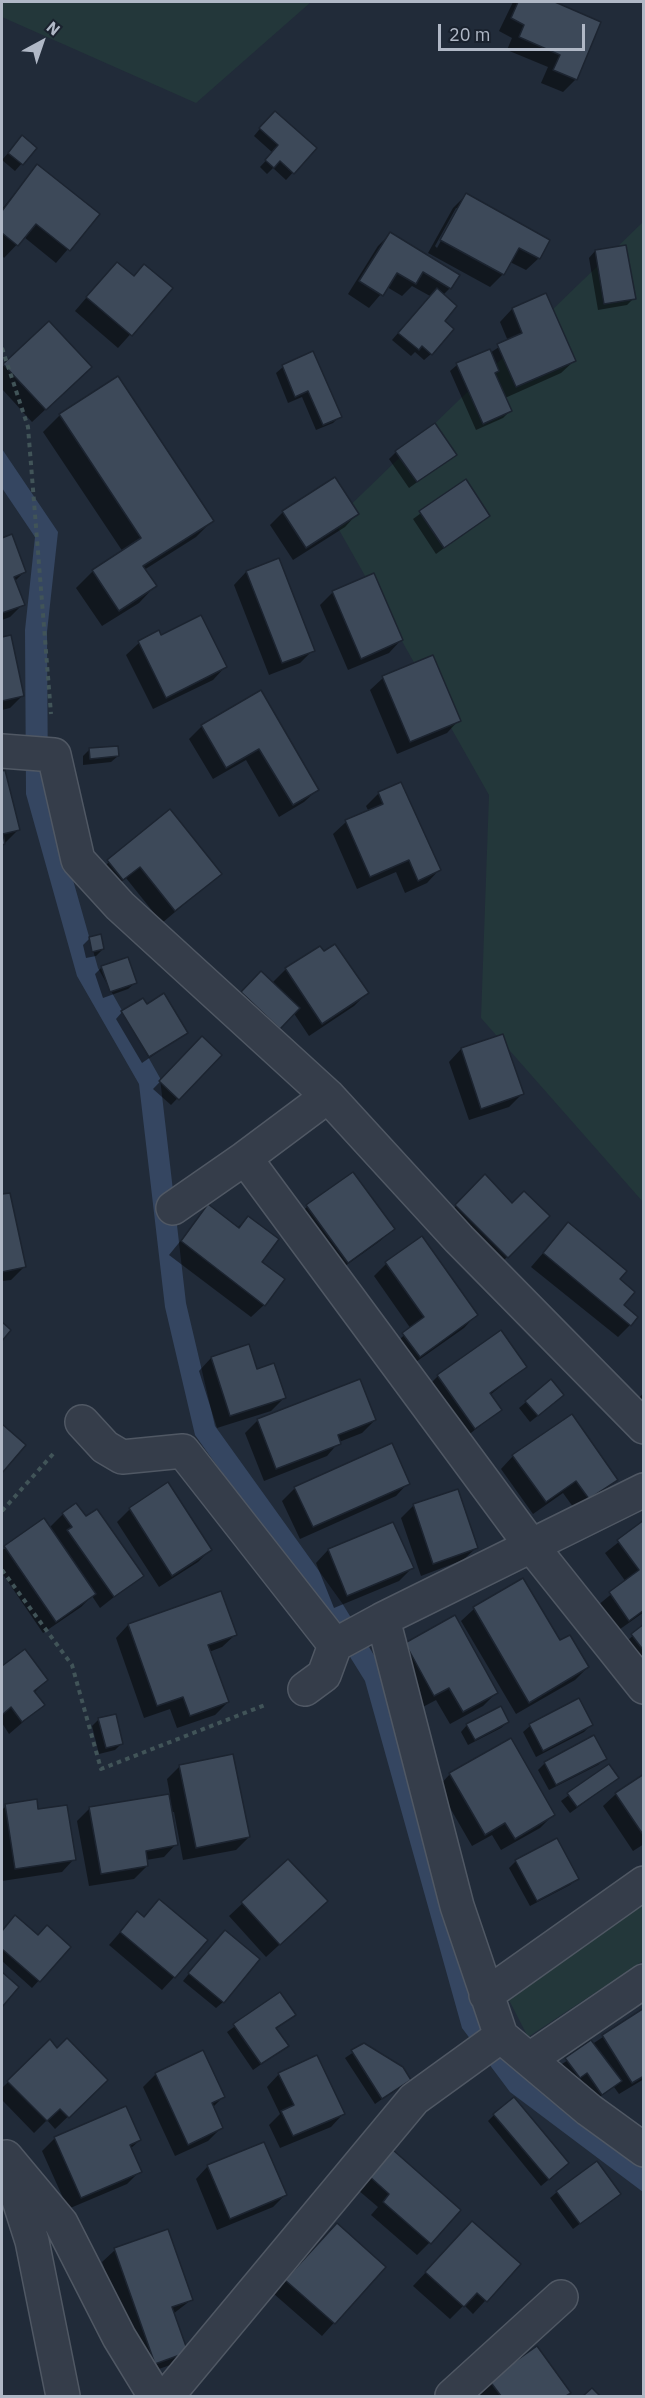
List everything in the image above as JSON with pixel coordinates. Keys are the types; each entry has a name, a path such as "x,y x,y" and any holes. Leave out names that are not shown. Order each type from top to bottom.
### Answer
{"street":[{"path":"2,751 54,755 78,860 120,906 328,1096 459,1239 644,1427"},
{"path":"173,1208 246,1158 328,1096"},
{"path":"246,1158 530,1544 644,1687"},
{"path":"82,1422 105,1447 122,1457 183,1451 335,1645"},
{"path":"305,1689 324,1675 335,1645 530,1544 644,1490"},
{"path":"383,1619 457,1906 501,2036 589,2110 644,2150"},
{"path":"486,1995 644,1883"},
{"path":"530,2059 644,1981"},
{"path":"167,2397 414,2099 501,2036"},
{"path":"4,2154 32,2241 63,2397"},
{"path":"4,2154 61,2223 119,2337 156,2397"},
{"path":"452,2397 561,2296"}],"path":[{"path":"2,348 28,427 54,755"},
{"path":"2,1511 82,1422"},
{"path":"2,1570 72,1665 101,1769 305,1689"}],"green space":[{"path":"2,2 311,2 196,103 2,17"},
{"path":"643,222 643,1202 481,1018 489,795 334,521"},
{"path":"643,1905 643,1961 528,2037 509,2000"}],"water":[{"path":"2,449 58,532 47,632 48,792 98,968 160,1078 186,1303 215,1426 342,1603 385,1673 483,2019 643,2165 643,2192 510,2092 462,2028 365,1681 324,1615 195,1435 165,1307 139,1084 77,976 26,794 25,630 35,537 2,488"}],"building":[{"path":"518,2 555,2 601,22 577,80 553,70 560,55 519,37 524,25 511,18"},
{"path":"275,111 317,148 294,174 280,161 274,168 265,160 278,145 259,128"},
{"path":"22,135 37,148 23,165 8,153"},
{"path":"37,164 100,214 70,251 36,224 18,246 2,233 2,211"},
{"path":"466,193 550,240 540,259 519,248 504,275 440,240"},
{"path":"390,232 460,275 451,289 423,272 416,284 397,273 383,296 359,281"},
{"path":"626,245 636,299 604,304 595,250"},
{"path":"117,262 134,276 144,264 173,288 132,336 86,297"},
{"path":"437,288 457,306 445,321 454,329 432,355 422,346 419,350 398,333"},
{"path":"546,293 576,361 516,387 497,344 522,333 512,308"},
{"path":"49,321 92,367 46,410 3,364"},
{"path":"490,349 499,371 495,373 512,411 483,424 456,363"},
{"path":"313,351 342,417 323,425 308,391 295,397 282,365"},
{"path":"118,376 214,521 143,566 157,586 119,611 92,570 141,538 59,414"},
{"path":"435,423 457,455 417,482 395,451"},
{"path":"335,477 359,514 306,548 282,511"},
{"path":"466,479 490,516 444,548 419,511"},
{"path":"12,534 26,572 14,577 25,605 2,613 2,538"},
{"path":"279,558 315,651 282,663 246,571"},
{"path":"374,573 403,640 361,659 332,591"},
{"path":"201,615 227,667 166,698 138,641 159,630 161,635"},
{"path":"11,635 24,696 2,701 2,637"},
{"path":"433,655 461,721 410,742 382,676"},
{"path":"261,690 319,790 293,805 259,749 226,768 201,725"},
{"path":"118,746 119,756 90,759 89,748"},
{"path":"5,770 20,830 3,834 5,844 2,845 2,771"},
{"path":"401,782 441,870 418,881 409,860 370,877 345,820 383,804 378,792"},
{"path":"170,809 222,874 175,911 140,867 123,880 107,860"},
{"path":"101,934 104,949 92,952 89,937"},
{"path":"335,944 369,993 322,1024 285,968 320,946 324,951"},
{"path":"128,957 137,983 110,992 101,966"},
{"path":"261,971 300,1008 280,1029 241,992"},
{"path":"164,993 188,1033 149,1057 121,1011 143,998 147,1004"},
{"path":"503,1034 524,1094 481,1109 461,1048"},
{"path":"202,1036 222,1055 179,1100 159,1081"},
{"path":"353,1172 395,1229 348,1263 306,1205"},
{"path":"485,1174 512,1203 524,1191 550,1216 508,1258 455,1205"},
{"path":"10,1193 26,1267 2,1272 2,1194"},
{"path":"208,1204 239,1228 248,1216 279,1239 262,1262 285,1279 265,1306 181,1241"},
{"path":"568,1222 627,1271 620,1279 635,1292 624,1305 638,1317 631,1326 543,1253"},
{"path":"422,1236 478,1315 420,1357 402,1333 424,1317 385,1262"},
{"path":"2,1322 11,1330 2,1341"},
{"path":"501,1330 527,1367 490,1393 502,1410 475,1429 437,1375"},
{"path":"249,1344 257,1369 274,1363 286,1398 230,1416 211,1357"},
{"path":"360,1379 376,1420 338,1435 341,1444 276,1469 257,1419"},
{"path":"551,1379 564,1395 538,1416 525,1401"},
{"path":"572,1414 618,1480 589,1499 576,1481 546,1502 512,1455"},
{"path":"2,1424 26,1445 2,1473"},
{"path":"392,1443 410,1484 313,1527 294,1487"},
{"path":"168,1482 212,1550 172,1576 129,1508"},
{"path":"458,1489 478,1548 433,1564 413,1504"},
{"path":"76,1503 86,1516 97,1509 144,1576 114,1597 67,1530 72,1527 62,1513"},
{"path":"44,1518 96,1594 56,1622 4,1546"},
{"path":"644,1520 644,1610 629,1621 609,1592 639,1570 617,1540"},
{"path":"393,1522 414,1568 347,1596 328,1549"},
{"path":"523,1578 560,1640 570,1635 589,1667 529,1703 473,1607"},
{"path":"221,1591 237,1635 208,1645 229,1702 190,1716 183,1697 157,1706 128,1624"},
{"path":"455,1615 498,1693 463,1712 449,1688 434,1696 405,1643"},
{"path":"644,1624 644,1651 631,1634"},
{"path":"25,1649 48,1680 34,1691 45,1705 22,1722 11,1707 2,1715 2,1666"},
{"path":"579,1698 593,1725 543,1751 529,1724"},
{"path":"501,1706 509,1722 475,1740 466,1724"},
{"path":"116,1714 123,1744 106,1748 98,1718"},
{"path":"594,1735 607,1759 556,1785 544,1762"},
{"path":"511,1738 555,1815 515,1839 505,1823 485,1835 449,1773"},
{"path":"233,1754 250,1837 196,1848 179,1765"},
{"path":"609,1764 619,1778 577,1807 567,1793"},
{"path":"644,1774 644,1836 615,1793"},
{"path":"169,1794 178,1845 146,1851 148,1866 101,1874 89,1807"},
{"path":"37,1799 38,1809 67,1805 76,1860 15,1869 5,1804"},
{"path":"557,1838 579,1879 537,1901 515,1860"},
{"path":"288,1859 328,1901 280,1945 241,1902"},
{"path":"159,1899 208,1940 175,1978 120,1932 137,1911 144,1917"},
{"path":"15,1915 38,1935 47,1925 71,1947 40,1982 2,1949 2,1931"},
{"path":"225,1930 260,1959 224,2003 188,1973"},
{"path":"2,1972 19,1987 2,2007"},
{"path":"280,1992 296,2015 276,2028 289,2046 261,2064 233,2024"},
{"path":"644,2008 644,2076 632,2083 602,2035"},
{"path":"67,2038 108,2080 69,2118 60,2109 47,2121 7,2081 50,2039 57,2048"},
{"path":"591,2040 622,2081 602,2095 587,2073 580,2078 565,2058"},
{"path":"364,2043 403,2067 411,2080 382,2099 351,2050"},
{"path":"203,2050 225,2097 212,2103 223,2128 188,2145 155,2073"},
{"path":"317,2055 345,2114 293,2136 281,2111 294,2105 278,2073"},
{"path":"514,2097 569,2163 549,2180 493,2114"},
{"path":"126,2106 141,2140 130,2145 142,2172 81,2198 54,2137"},
{"path":"264,2142 287,2195 230,2219 207,2165"},
{"path":"393,2150 461,2210 431,2244 383,2202 389,2194 369,2176"},
{"path":"597,2161 621,2194 580,2224 556,2191"},
{"path":"472,2221 521,2264 487,2302 477,2293 464,2307 425,2272"},
{"path":"337,2223 386,2267 335,2324 285,2280"},
{"path":"168,2229 193,2300 172,2307 188,2352 155,2364 114,2248"},
{"path":"537,2346 571,2393 566,2396 501,2396 489,2380"},
{"path":"592,2388 600,2396 583,2396"}]}
